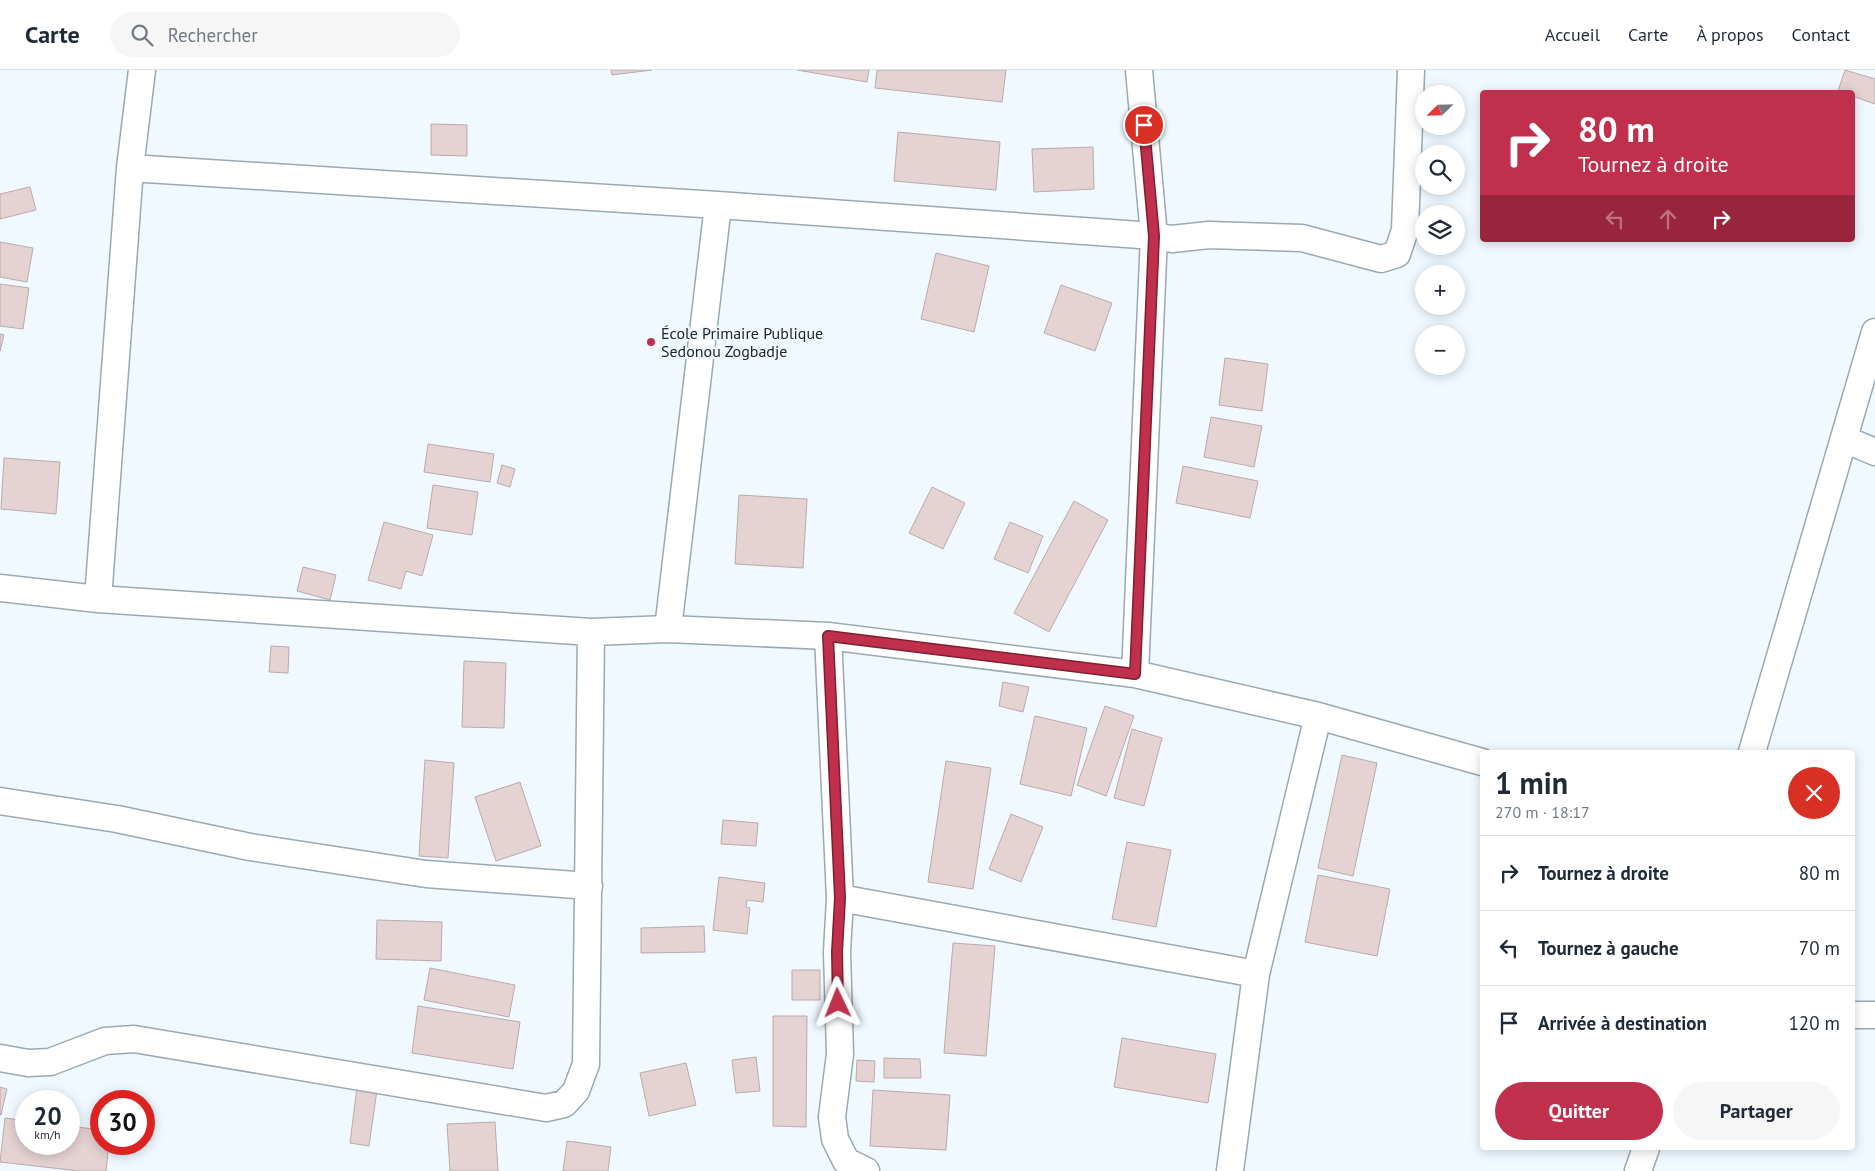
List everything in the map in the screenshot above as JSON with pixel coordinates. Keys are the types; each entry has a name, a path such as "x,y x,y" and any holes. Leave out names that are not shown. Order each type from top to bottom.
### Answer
{"street":[{"path":"98,599 130,168 142,70"},
{"path":"1135,674 1154,236 1139,70"},
{"path":"130,168 718,205 1172,238 1209,235 1302,238 1381,258 1397,254 1405,230 1411,70"},
{"path":"668,629 718,205"},
{"path":"1753,750 1875,332"},
{"path":"1844,439 1875,452"},
{"path":"0,588 98,599 591,632 668,629 828,636 1135,674 1318,716 1480,761"},
{"path":"0,1058 28,1063 50,1062 105,1040 134,1038 546,1108 564,1104 576,1091 586,1064 591,632"},
{"path":"828,636 840,898 837,952 840,1054 832,1117 834,1139 846,1161 866,1171"},
{"path":"1230,1171 1256,974 1318,716"},
{"path":"0,801 117,818 250,847 426,874 589,886"},
{"path":"840,898 1256,974"},
{"path":"1855,1015 1875,1015"},
{"path":"1638,1171 1645,1150"}],"building":[{"path":"611,70 652,70 612,75"},
{"path":"797,70 869,70 867,82"},
{"path":"877,70 1006,70 1002,102 875,88"},
{"path":"1845,70 1875,79 1875,104 1855,97 1855,90 1838,90"},
{"path":"431,124 467,125 467,156 431,155"},
{"path":"898,132 1000,142 996,190 894,181"},
{"path":"1093,147 1094,189 1034,192 1032,149"},
{"path":"30,187 36,210 0,219 0,194"},
{"path":"0,242 33,248 27,282 0,277"},
{"path":"936,253 989,266 974,332 921,319"},
{"path":"0,284 29,288 23,329 0,326"},
{"path":"1061,285 1112,303 1095,351 1044,333"},
{"path":"0,334 4,335 0,351"},
{"path":"1225,358 1268,364 1262,411 1219,405"},
{"path":"1211,417 1262,426 1254,467 1204,457"},
{"path":"428,444 494,454 490,482 424,472"},
{"path":"4,458 60,462 56,514 1,509"},
{"path":"502,465 515,469 510,487 497,483"},
{"path":"1183,466 1258,481 1250,518 1176,503"},
{"path":"433,485 478,492 472,535 427,528"},
{"path":"932,487 965,503 943,549 909,533"},
{"path":"739,495 807,499 803,568 735,564"},
{"path":"1074,501 1108,520 1049,632 1014,613"},
{"path":"384,522 433,535 422,576 406,571 401,589 368,580"},
{"path":"1010,522 1043,536 1028,573 994,559"},
{"path":"303,567 336,575 330,600 297,591"},
{"path":"271,646 289,647 288,673 269,672"},
{"path":"464,661 506,663 504,728 462,727"},
{"path":"1003,682 1029,687 1023,712 999,706"},
{"path":"1105,706 1134,716 1106,796 1077,785"},
{"path":"1035,716 1087,728 1071,796 1020,784"},
{"path":"1132,729 1162,738 1144,806 1114,798"},
{"path":"1342,755 1377,763 1353,876 1318,868"},
{"path":"425,760 454,763 448,858 419,856"},
{"path":"946,761 991,768 973,889 928,882"},
{"path":"520,782 541,846 496,861 475,797"},
{"path":"1011,814 1043,827 1021,882 989,869"},
{"path":"723,820 758,823 756,846 721,844"},
{"path":"1127,842 1171,850 1156,927 1112,919"},
{"path":"1318,875 1390,889 1377,956 1305,942"},
{"path":"719,877 765,883 763,902 747,900 746,907 750,908 747,934 713,930"},
{"path":"377,920 442,922 441,961 376,959"},
{"path":"704,926 705,952 641,953 641,928"},
{"path":"953,943 995,946 986,1056 944,1053"},
{"path":"430,968 515,985 509,1017 424,1000"},
{"path":"792,970 820,970 820,1000 792,1000"},
{"path":"418,1006 520,1022 513,1069 412,1053"},
{"path":"773,1016 807,1016 806,1127 773,1126"},
{"path":"1122,1038 1216,1054 1208,1103 1114,1087"},
{"path":"756,1057 760,1091 736,1093 732,1060"},
{"path":"884,1058 920,1059 921,1078 884,1078"},
{"path":"857,1060 875,1061 874,1082 856,1081"},
{"path":"686,1063 696,1105 649,1116 640,1073"},
{"path":"0,1087 7,1089 1,1115 0,1115"},
{"path":"357,1087 377,1090 369,1146 350,1143"},
{"path":"873,1090 950,1095 946,1150 870,1146"},
{"path":"5,1118 15,1119 15,1155 80,1155 80,1127 90,1129 90,1155 108,1155 106,1171 79,1171 0,1162"},
{"path":"495,1122 498,1171 450,1171 447,1124"},
{"path":"567,1141 611,1147 608,1171 563,1171"}],"place":[{"name":"École Primaire Publique Sedonou Zogbadje","path":"651,342"}],"route":[{"path":"838,1003 837,952 840,898 828,636 1135,674 1154,236 1144,125"}]}
